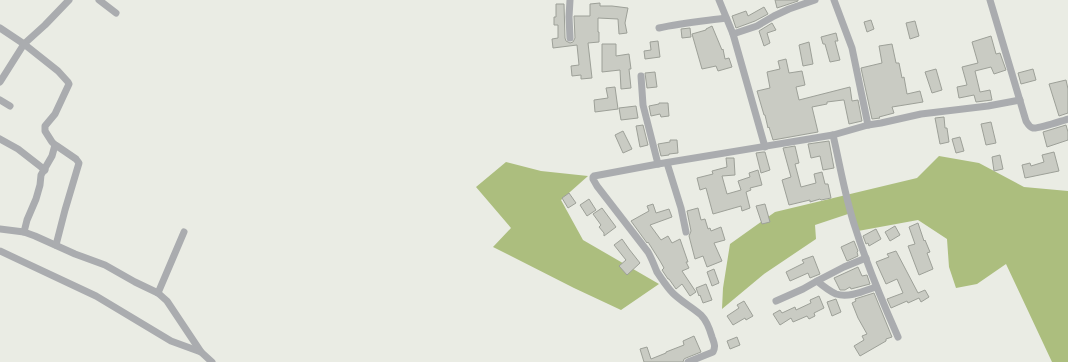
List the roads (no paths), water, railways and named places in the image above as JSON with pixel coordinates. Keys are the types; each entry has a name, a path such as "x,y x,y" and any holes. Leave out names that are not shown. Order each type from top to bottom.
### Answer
{"street":[{"path":"0,82 24,44 69,0"},
{"path":"99,0 116,13"},
{"path":"570,0 570,38"},
{"path":"718,0 733,34 765,147"},
{"path":"733,34 757,26 779,14 815,0"},
{"path":"834,0 852,48 868,125"},
{"path":"990,0 1028,125 1031,128 1038,128 1068,119"},
{"path":"659,28 676,24 726,18"},
{"path":"1,29 24,44 58,71 69,83 55,114 45,126 45,131 52,142 76,159 79,163 56,245"},
{"path":"641,76 643,105 658,164"},
{"path":"0,100 10,106"},
{"path":"688,362 713,352 715,344 709,327 702,316 671,292 657,271 648,252 597,186 593,179 594,176 833,135 868,125 921,114 988,106 1020,100"},
{"path":"833,135 854,226 876,287 898,337"},
{"path":"0,140 18,149 45,170"},
{"path":"24,232 27,220 36,199 41,175 52,156 55,145"},
{"path":"667,163 682,208 686,232"},
{"path":"0,229 24,232 105,266 158,293 167,301 201,352 212,362"},
{"path":"158,293 184,232"},
{"path":"0,251 96,296 171,341 201,352"},
{"path":"776,301 803,289 844,267 866,258"},
{"path":"817,281 836,294 846,295 858,293 876,287"}]}
